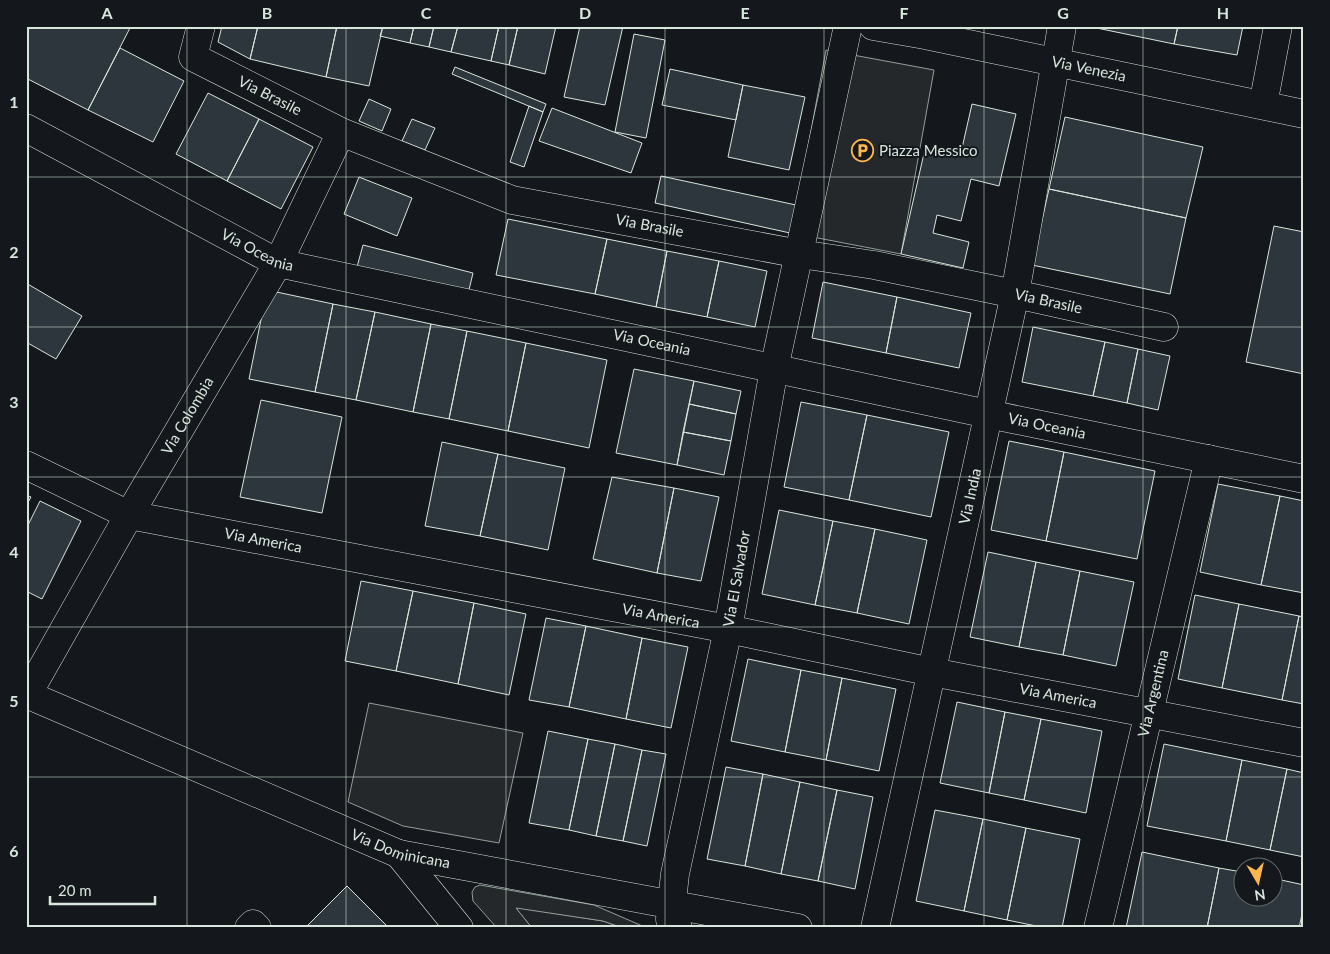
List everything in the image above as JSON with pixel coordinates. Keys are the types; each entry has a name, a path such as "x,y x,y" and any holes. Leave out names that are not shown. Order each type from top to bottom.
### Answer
{"street":[{"name":"Via Brasile","path":"201,26 192,57 341,132 512,200 800,254 874,265 1164,327"},
{"path":"800,254 848,26"},
{"name":"Via Venezia","path":"873,26 1304,114"},
{"name":"Via India","path":"875,928 1015,294 1062,26"},
{"path":"1264,105 1278,26"},
{"name":"Via Oceania","path":"26,128 278,263 1304,479"},
{"name":"Via Colombia","path":"27,694 278,263 341,132"},
{"name":"Via El Salvador","path":"675,916 675,874 728,629 774,368 800,254"},
{"name":"Via Argentina","path":"1098,928 1209,459"},
{"name":"Via America","path":"26,465 129,516 728,629 1148,715 1304,743"},
{"name":"Via Dominicana","path":"27,694 399,854 675,916 798,928"},
{"path":"399,854 459,928"}],"shaded area":[{"name":"Piazza Messico","path":"826,50 934,70 901,254 792,233"},
{"path":"369,703 523,733 499,843 403,826 348,802"},
{"path":"480,885 594,905 647,928 623,928 603,921 516,908 532,928 497,928 473,901 472,892 475,887"},
{"path":"515,907 603,921 623,928 532,928"}],"building":[{"path":"26,26 131,26 88,110 26,78"},
{"path":"222,26 258,26 250,59 218,42"},
{"path":"258,26 337,26 326,77 250,59"},
{"path":"337,26 383,26 369,86 326,77"},
{"path":"383,26 414,26 410,43 380,36"},
{"path":"414,26 434,26 429,47 410,43"},
{"path":"434,26 458,26 451,52 429,47"},
{"path":"458,26 499,26 491,61 451,52"},
{"path":"499,26 518,26 509,65 491,61"},
{"path":"518,26 556,26 545,74 509,65"},
{"path":"580,26 623,26 605,105 564,97"},
{"path":"1087,26 1178,26 1174,44"},
{"path":"1178,26 1243,26 1237,55 1174,44"},
{"path":"634,34 665,40 646,138 615,132"},
{"path":"120,48 184,81 153,142 88,110"},
{"path":"455,67 546,104 543,112 452,74"},
{"path":"670,69 743,85 736,120 662,105"},
{"path":"743,85 805,97 789,170 728,157"},
{"path":"208,93 259,119 227,181 176,154"},
{"path":"369,99 391,109 382,131 359,121"},
{"path":"972,104 1016,114 999,186 971,179 961,221 937,215 933,233 969,242 963,268 901,254 925,149 960,157"},
{"path":"529,106 543,112 524,167 510,162"},
{"path":"552,108 642,143 631,173 539,141"},
{"path":"1065,117 1203,147 1186,218 1049,189"},
{"path":"259,119 313,147 281,209 227,181"},
{"path":"412,119 435,128 425,150 402,141"},
{"path":"661,176 796,205 790,233 655,203"},
{"path":"359,177 412,198 397,236 344,214"},
{"path":"1049,189 1186,218 1170,294 1032,265"},
{"path":"508,219 607,239 595,294 496,275"},
{"path":"1274,226 1304,232 1304,374 1246,362"},
{"path":"607,239 667,251 656,307 595,294"},
{"path":"363,245 473,273 468,294 357,267"},
{"path":"667,251 719,261 707,317 656,307"},
{"path":"719,261 767,271 755,327 707,317"},
{"path":"823,282 897,297 886,353 812,338"},
{"path":"26,283 82,316 56,359 26,342"},
{"path":"267,290 333,304 315,392 249,379"},
{"path":"897,297 971,313 959,368 886,353"},
{"path":"333,304 375,312 356,400 315,392"},
{"path":"375,312 431,324 413,412 356,400"},
{"path":"431,324 467,331 449,419 413,412"},
{"path":"1033,327 1105,342 1093,396 1022,382"},
{"path":"467,331 526,343 508,431 449,419"},
{"path":"1105,342 1138,349 1127,403 1093,396"},
{"path":"526,343 607,360 589,448 508,431"},
{"path":"1138,349 1170,356 1158,410 1127,403"},
{"path":"634,369 694,381 677,465 616,453"},
{"path":"694,381 741,391 736,414 689,404"},
{"path":"261,400 342,417 322,513 240,497"},
{"path":"801,402 867,415 849,500 784,487"},
{"path":"689,404 736,414 731,441 683,432"},
{"path":"867,415 949,432 931,517 849,500"},
{"path":"683,432 731,441 724,475 677,465"},
{"path":"1009,441 1064,452 1046,541 991,530"},
{"path":"442,442 498,454 480,536 425,526"},
{"path":"1064,452 1155,471 1137,559 1046,541"},
{"path":"498,454 565,468 548,550 480,536"},
{"path":"612,477 674,488 657,573 593,559"},
{"path":"1218,484 1280,496 1261,585 1200,572"},
{"path":"674,488 719,497 701,581 657,573"},
{"path":"26,495 31,497 26,506"},
{"path":"1280,496 1304,501 1304,593 1261,585"},
{"path":"40,501 81,521 42,599 26,591 26,529"},
{"path":"779,510 833,521 815,605 762,594"},
{"path":"833,521 875,529 857,613 815,605"},
{"path":"875,529 927,540 909,624 857,613"},
{"path":"988,552 1036,562 1019,647 970,637"},
{"path":"1036,562 1080,571 1063,655 1019,647"},
{"path":"1080,571 1134,582 1116,666 1063,655"},
{"path":"361,581 413,591 396,671 345,661"},
{"path":"413,591 474,603 458,684 396,671"},
{"path":"1195,595 1239,604 1222,688 1178,679"},
{"path":"474,603 526,614 509,695 458,684"},
{"path":"1239,604 1299,616 1282,700 1222,688"},
{"path":"1299,616 1304,617 1304,704 1282,700"},
{"path":"546,618 586,626 569,707 529,700"},
{"path":"586,626 642,638 626,719 569,707"},
{"path":"642,638 688,647 671,728 626,719"},
{"path":"748,659 801,670 785,752 731,741"},
{"path":"801,670 842,678 826,760 785,752"},
{"path":"842,678 896,689 879,771 826,760"},
{"path":"957,702 1005,712 989,793 940,783"},
{"path":"1005,712 1041,719 1024,800 989,793"},
{"path":"1041,719 1102,731 1086,813 1024,800"},
{"path":"548,731 588,739 569,830 529,823"},
{"path":"588,739 615,744 596,836 569,830"},
{"path":"615,744 642,750 623,841 596,836"},
{"path":"1164,744 1242,760 1226,841 1147,826"},
{"path":"642,750 666,754 647,846 623,841"},
{"path":"1242,760 1287,769 1270,850 1226,841"},
{"path":"726,767 763,774 745,866 707,859"},
{"path":"1287,769 1304,773 1304,857 1270,850"},
{"path":"763,774 800,782 781,874 745,866"},
{"path":"800,782 837,790 818,881 781,874"},
{"path":"837,790 873,797 855,889 818,881"},
{"path":"935,810 983,819 964,911 916,901"},
{"path":"983,819 1026,828 1007,920 964,911"},
{"path":"1026,828 1080,839 1062,928 1046,928 1007,920"},
{"path":"1142,852 1219,868 1207,928 1126,928"},
{"path":"1219,868 1232,870 1232,906 1282,906 1282,880 1304,885 1304,905 1299,928 1207,928"},
{"path":"347,886 389,928 305,928"}],"place":[{"name":"Piazza Messico","path":"863,151"}]}
